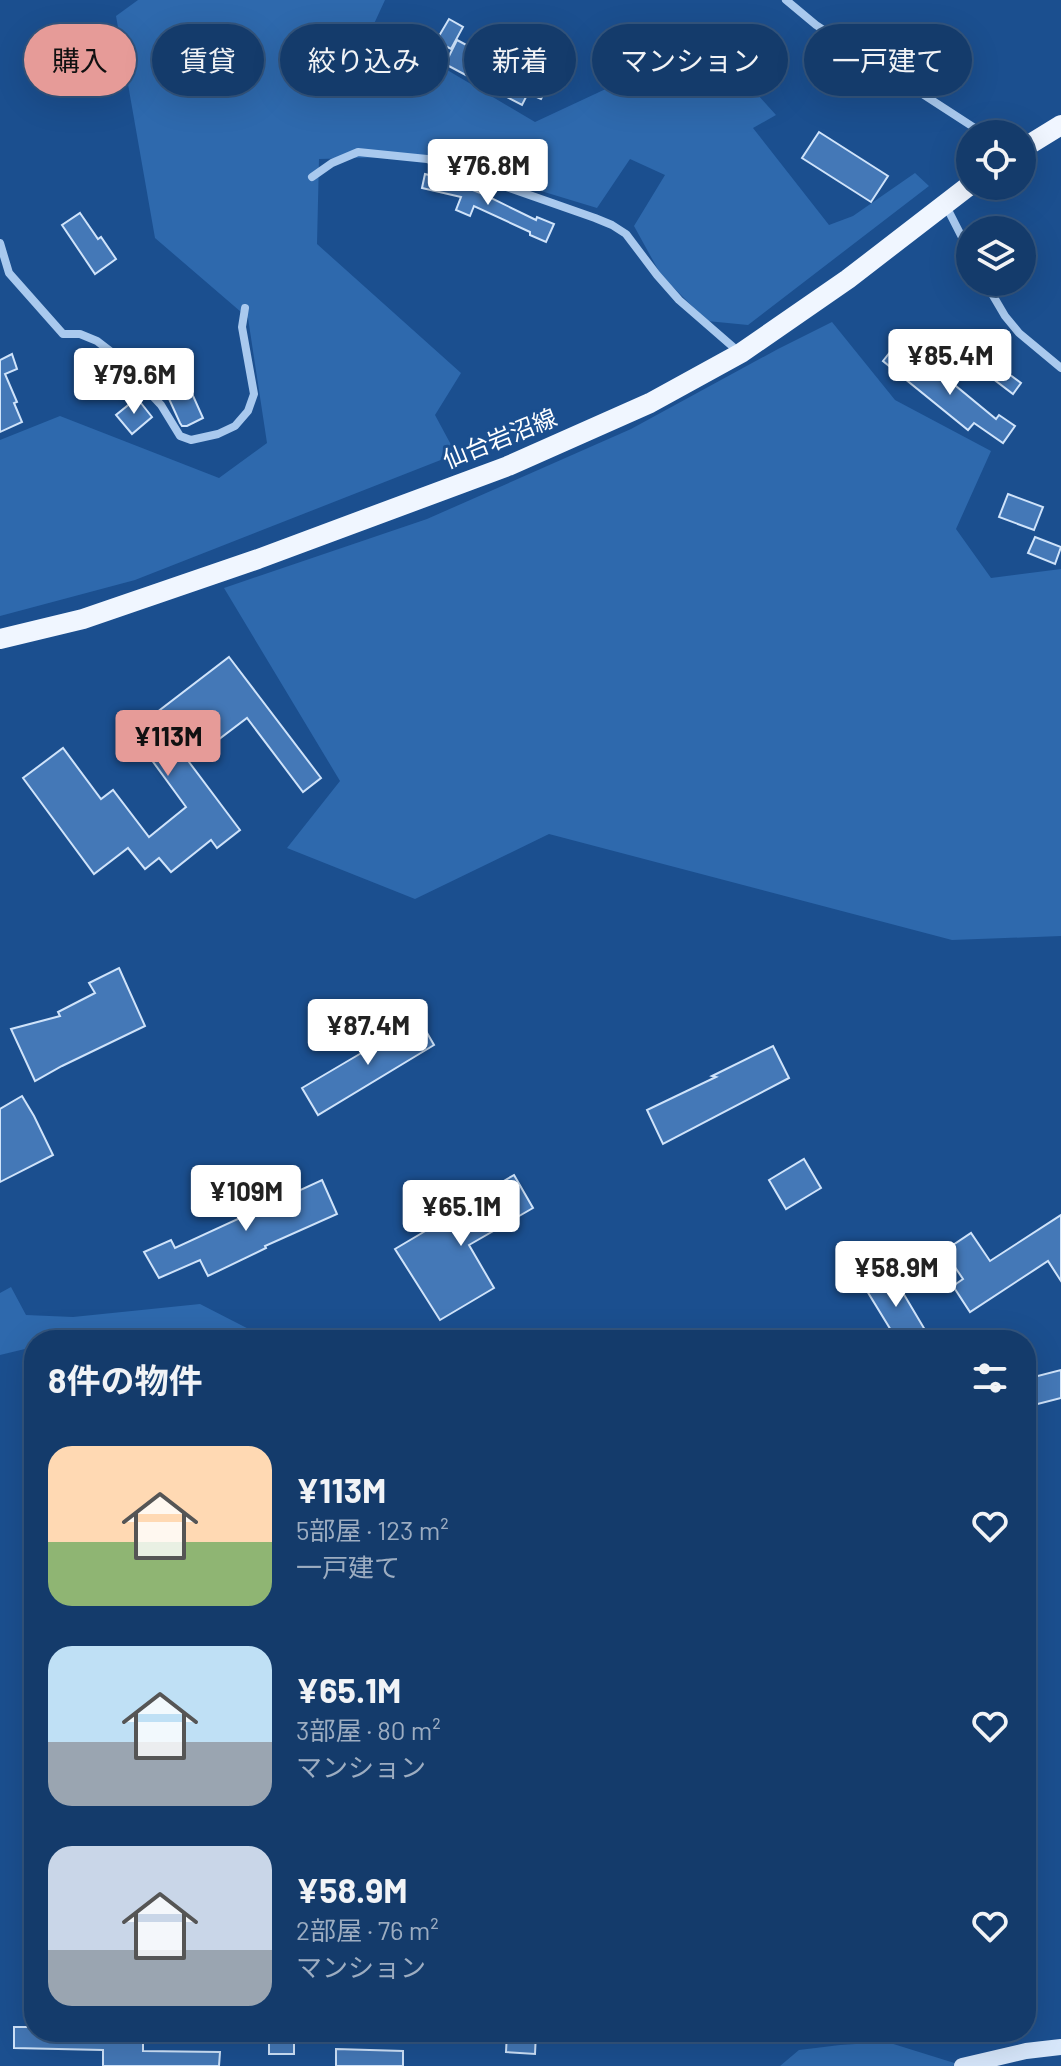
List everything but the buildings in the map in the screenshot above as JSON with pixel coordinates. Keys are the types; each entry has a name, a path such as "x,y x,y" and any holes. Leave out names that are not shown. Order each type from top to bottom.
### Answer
{"main road":[{"path":"1036,140 1061,125"},
{"name":"仙台岩沼線","path":"0,639 83,619 258,559 508,466 650,403 741,353 848,279 956,196"}],"street":[{"path":"786,0 816,25 962,120"},
{"path":"312,177 332,163 358,152 427,159 604,222 626,234 679,300 741,353"},
{"path":"945,204 956,226"},
{"path":"0,243 9,273 63,334 80,334 110,351 161,405 180,436 191,440 218,434 235,426 248,411 254,394 242,327 245,308"},
{"path":"993,296 1019,333 1061,368"},
{"path":"962,2066 1026,2051 1061,2047"}],"shaded area":[{"path":"138,0 385,0 374,24 280,24 280,96 448,96 448,70 464,80 464,96 491,96 535,122 592,95 759,96 776,115 753,128 829,225 853,216 915,173 929,186 748,325 707,321 661,275 634,226 665,175 630,159 597,208 426,156 319,159 317,244 461,373 435,415 456,454 135,580 0,616 0,440 60,416 219,478 267,443 248,318 155,238 130,96 136,96 136,24 117,24 116,16"},
{"path":"832,322 895,400 991,451 956,529 991,578 1061,569 1061,936 952,940 549,834 415,899 287,848 340,781 224,588 427,519 631,429"},
{"path":"11,1287 26,1315 73,1317 200,1304 251,1330 24,1330 24,1349 0,1355 0,1293"},
{"path":"887,2042 964,2066 780,2066 799,2050"}]}
